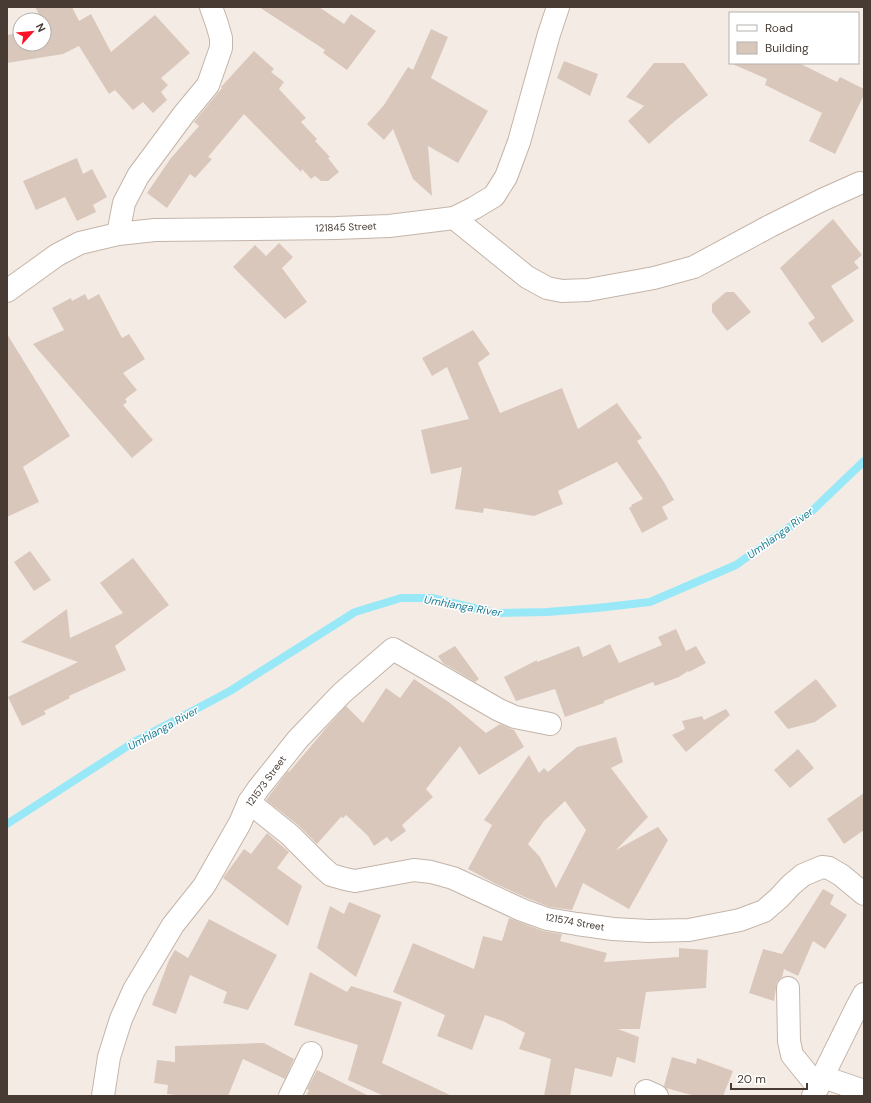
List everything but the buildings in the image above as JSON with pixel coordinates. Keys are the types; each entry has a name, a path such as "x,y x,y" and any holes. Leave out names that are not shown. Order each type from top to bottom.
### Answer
{"street":[{"path":"118,234 124,203 138,176 184,114 208,85 221,48 221,38 211,7"},
{"name":"121845 Street","path":"7,291 57,255 80,242 118,234 155,230 389,226 454,218 474,208 494,196 506,177 519,142 558,7"},
{"path":"454,218 526,277 547,288 562,291 588,290 654,278 694,267 822,200 860,183"},
{"name":"121573 Street","path":"103,1096 109,1057 121,1019 134,990 173,926 204,886 236,829 249,802 298,739 342,693 393,649 499,710 515,717 550,724"},
{"name":"121574 Street","path":"249,802 290,834 331,875 355,881 414,870 431,872 453,878 522,910 547,919 577,924 613,929 655,931 689,930 740,920 764,910 780,898 791,884 803,875 822,867 829,868 841,875 864,894"},
{"path":"788,988 789,1041 792,1055 818,1086 864,1091"},
{"path":"818,1086 864,994"},
{"path":"290,1096 311,1053"}],"waterway":[{"name":"Umhlanga River","path":"7,824 134,742 230,691 355,612 401,598 432,598 495,613 547,612 650,602 736,565 812,511 864,461"}]}
